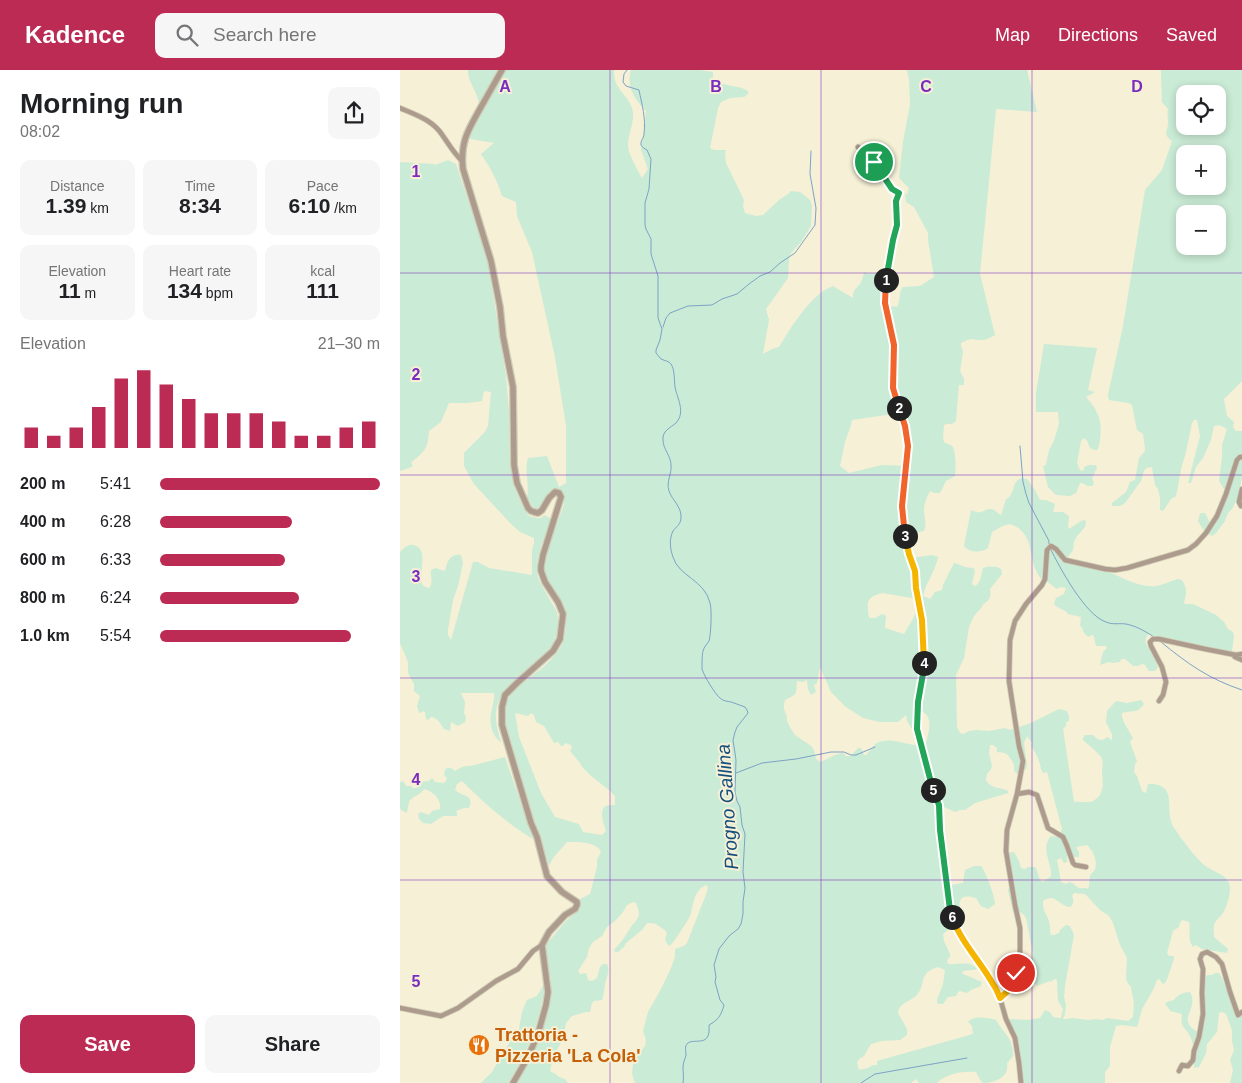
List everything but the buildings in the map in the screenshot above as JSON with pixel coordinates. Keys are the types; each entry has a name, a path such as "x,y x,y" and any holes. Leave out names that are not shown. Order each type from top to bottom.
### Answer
{"street":[{"path":"400,1008 441,1016 458,1008 496,981 518,969 533,951 542,945 549,932 577,905 577,902 562,892 547,876 537,837 531,823 502,725 502,707 506,695 517,682 553,651 560,639 563,614 541,571 543,555 561,497 559,493 553,494 542,510 538,513 534,512 528,508 517,483 514,465 513,387 503,336 500,307 491,261 462,161 462,151 468,130 502,70"},
{"path":"400,108 425,119 434,126 462,161"},
{"path":"858,147 874,162 892,189 899,193 896,201 897,225 886,282 885,303 894,345 893,388 905,426 908,446 902,506 906,543 915,571 922,620 924,668 918,702 917,729 931,783 939,805 940,830 950,910 956,927 970,951 993,983 1000,998 1006,1019 1015,1038 1021,1083"},
{"path":"1000,998 1008,991 1016,973 1020,952 1020,928 1006,851 1008,830 1023,761 1009,681 1010,640 1015,620 1042,585 1045,579 1047,550 1052,546 1065,560 1115,570 1188,550 1206,533 1217,516 1237,460 1242,457"},
{"path":"1242,489 1239,502 1242,505"},
{"path":"1159,701 1163,695 1166,682 1162,667 1151,646 1150,642 1153,638 1236,655 1242,654"},
{"path":"1236,655 1235,657 1242,660"},
{"path":"1017,794 1029,792 1037,794 1048,828 1063,837 1073,863 1086,867"},
{"path":"513,1083 528,1057 538,1034 546,1005 548,985 542,945"},
{"path":"1180,1071 1182,1066 1188,1066 1193,1060 1199,1037 1203,1014 1203,969 1200,959 1202,954 1207,952 1216,957 1222,964 1238,1015 1242,1012"}],"green space":[{"path":"468,70 614,70 616,82 632,108 633,117 628,149 642,178 648,169 641,150 646,111 632,93 630,82 631,70 699,70 713,72 713,82 748,91 748,94 744,97 730,98 721,102 718,108 710,148 726,150 726,163 744,200 745,213 756,216 763,215 791,191 800,192 810,200 812,206 811,226 791,253 788,278 766,309 769,320 763,354 779,347 802,312 826,290 834,286 853,298 854,292 861,283 864,272 868,274 880,272 882,280 881,296 884,305 897,307 903,287 920,286 934,277 928,233 914,207 906,202 905,193 907,195 909,188 899,178 910,104 907,70 1027,70 1037,112 996,109 980,274 995,335 984,340 970,339 961,343 963,352 960,371 964,379 964,385 959,385 956,421 952,424 944,425 943,438 944,442 951,446 954,451 955,476 946,481 940,493 930,491 924,511 924,531 916,533 905,540 912,558 932,555 938,557 923,596 930,599 935,592 942,590 954,563 973,568 975,571 972,584 974,586 979,581 983,568 996,567 1001,569 1002,574 990,589 990,598 974,616 969,627 964,658 956,675 957,727 960,733 1005,728 1010,730 1031,723 1059,709 1067,711 1069,721 1066,722 1066,726 1063,729 1074,802 1088,802 1093,801 1100,795 1103,784 1103,762 1100,755 1083,738 1085,735 1093,735 1100,740 1107,737 1112,740 1112,734 1106,722 1107,711 1116,701 1127,703 1141,700 1144,704 1139,709 1122,713 1122,716 1133,738 1130,742 1137,761 1134,772 1142,791 1146,793 1148,784 1164,788 1168,793 1171,822 1178,833 1200,862 1225,877 1229,883 1230,890 1227,903 1214,928 1214,937 1228,949 1227,953 1202,949 1196,945 1193,947 1190,938 1189,922 1183,920 1180,922 1179,927 1173,931 1167,953 1169,956 1174,956 1174,959 1166,982 1163,984 1159,979 1157,980 1142,1009 1137,1027 1116,1026 1110,1047 1110,1066 1105,1072 1105,1083 1021,1083 1008,1023 1009,1019 1028,1020 1040,1018 1045,1010 1050,1012 1053,1017 1061,1018 1063,1009 1058,1001 1057,980 1048,981 1037,986 1033,981 1033,954 1026,918 1021,912 1013,912 1008,890 1011,881 1007,871 1008,853 1014,852 1021,868 1035,867 1043,882 1051,876 1046,845 1051,836 1058,837 1060,835 1062,829 1047,772 1043,773 1038,757 1031,746 1032,743 1027,736 1024,743 1027,766 1020,774 1016,773 1014,764 1007,755 997,752 997,748 990,745 989,753 992,766 986,780 991,785 1008,791 1008,793 975,803 965,810 955,812 944,807 938,808 946,886 963,883 965,870 974,866 981,866 994,896 995,904 988,909 981,906 976,898 968,896 962,898 960,900 961,912 953,917 948,930 943,934 950,954 947,960 948,964 974,966 977,969 962,972 982,982 981,986 967,993 960,991 956,996 948,997 943,1004 940,1004 937,1003 937,1000 943,984 945,970 938,967 931,970 925,976 916,996 899,1008 898,1013 907,1029 907,1035 900,1040 881,1041 871,1044 857,1063 859,1070 868,1068 877,1065 877,1061 973,1034 972,1026 968,1022 974,1018 985,1018 996,1020 1008,1037 1013,1050 1013,1056 1007,1063 1007,1070 1001,1078 983,1083 976,1072 961,1072 950,1075 937,1083 919,1083 916,1079 911,1083 635,1083 632,1074 633,1064 645,1046 646,1040 643,1031 648,1012 671,968 675,957 675,949 687,943 707,892 708,887 706,885 696,894 689,918 670,946 665,939 666,931 656,924 647,923 624,947 615,952 614,950 639,916 636,903 633,902 627,905 616,920 607,927 602,936 593,942 587,957 578,971 580,974 586,973 588,980 592,981 597,978 600,967 603,964 607,964 608,974 602,1000 592,1003 590,1012 572,1016 566,1023 563,1039 553,1057 550,1071 565,1079 568,1083 517,1083 537,1044 551,995 551,980 544,954 545,946 565,922 578,911 581,903 580,899 590,894 597,860 601,851 594,845 581,842 567,842 553,858 549,866 506,735 503,717 510,695 551,660 562,644 565,634 566,621 564,610 545,571 549,548 564,505 563,499 558,492 538,511 534,510 527,498 527,468 528,458 547,456 559,487 566,483 566,426 555,357 532,252 517,216 516,202 502,196 493,174 481,154 494,143 471,139 466,133 479,108 478,99 468,75","holes":["900,413 909,454 906,466 882,465 849,473 840,466 852,420","882,593 921,601 904,634 885,628 885,615 869,618 868,601","820,667 831,692 846,707 863,718 880,722 898,722 906,715 912,729 916,727 921,711 925,713 930,725 926,743 915,745 896,741 884,741 876,744 866,755 864,755 861,748 858,748 851,756 846,756 843,753 820,762 816,759 811,746 795,735 787,721 784,709 785,700 796,693 797,681 803,682 807,680 811,695 816,692 814,685 817,683","515,713 528,716 531,713 534,715 536,722 544,726 554,743 558,742 561,746 565,743 571,745 570,751 582,767 615,796 615,805 606,806 602,811 606,831 602,835 583,832 579,824 555,817 541,793 519,737","1087,845 1095,859 1096,866 1090,876 1088,889 1079,888 1069,882 1066,884 1061,882 1057,860 1061,858 1064,863 1067,862 1067,855 1079,857 1076,847","1074,893 1085,894 1100,910 1109,916 1113,923 1120,945 1127,958 1126,978 1131,987 1134,1004 1133,1017 1128,1021 1107,1018 1103,1020 1063,1019 1066,1005 1064,997 1065,986 1074,935 1070,926 1066,925 1059,933 1051,935 1043,901 1051,898 1070,907 1073,901 1072,896"]},
{"path":"1161,70 1242,70 1242,381 1224,399 1227,416 1234,422 1233,427 1236,431 1242,431 1242,475 1239,495 1225,521 1212,536 1204,531 1198,521 1200,514 1205,513 1210,523 1215,523 1225,496 1224,489 1219,481 1222,445 1227,429 1218,425 1214,426 1211,440 1203,458 1196,467 1191,483 1188,483 1200,436 1197,420 1194,420 1192,423 1176,496 1171,499 1163,511 1160,510 1160,498 1155,485 1152,467 1146,468 1141,481 1125,503 1120,506 1112,506 1112,503 1126,492 1130,482 1135,480 1139,458 1145,451 1143,434 1137,430 1132,405 1109,400 1108,395 1123,326 1145,190 1162,170 1172,141 1166,134 1168,109 1162,102"},
{"path":"448,160 456,164 489,268 506,377 510,465 515,489 529,516 541,518 545,515 551,519 540,550 537,573 557,612 558,630 553,644 544,656 509,685 501,697 496,716 501,742 497,739 491,727 494,693 461,693 465,702 465,722 458,726 451,722 450,731 444,729 435,718 426,719 424,711 419,713 417,706 420,696 414,691 414,684 408,673 408,662 400,643 400,552 407,546 413,545 421,551 422,584 429,588 432,582 431,570 435,568 445,571 448,561 454,555 461,555 463,563 453,600 448,630 451,640 473,562 478,562 489,568 532,575 534,538 520,532 510,523 474,484 464,466 464,453 485,432 488,426 491,392 484,391 482,401 449,403 441,422 429,431 426,447 411,463 413,466 400,471 400,162 435,165"},
{"path":"1044,344 1097,348 1088,390 1095,392 1086,397 1096,411 1100,421 1100,443 1097,450 1094,450 1091,449 1084,438 1081,441 1077,463 1081,471 1089,465 1096,465 1097,468 1092,478 1094,484 1088,486 1080,483 1076,493 1070,496 1056,495 1048,487 1043,466 1046,465 1049,450 1059,423 1058,412 1036,412 1036,393"},
{"path":"1021,478 1027,479 1040,500 1046,500 1055,504 1053,512 1063,512 1069,516 1069,529 1085,520 1085,527 1077,536 1073,550 1068,557 1069,563 1104,570 1129,581 1149,586 1161,585 1178,579 1182,580 1186,591 1185,604 1193,604 1216,615 1233,632 1232,651 1179,643 1174,639 1160,638 1148,634 1146,643 1154,655 1158,667 1155,671 1149,671 1144,664 1133,666 1125,659 1121,659 1120,662 1109,662 1100,665 1103,652 1107,648 1106,646 1097,646 1094,636 1091,635 1089,637 1083,632 1080,626 1081,617 1068,614 1054,604 1056,598 1064,594 1066,588 1061,587 1057,589 1042,580 1036,571 1028,541 1022,531 1017,527 1007,524 992,532 988,548 985,550 972,551 964,546 971,510 981,512 991,509 1001,515 1006,499 1010,496 1016,482"},
{"path":"505,757 533,839 495,812 462,781 457,784 455,790 467,796 470,803 469,808 456,811 457,816 443,816 431,824 423,823 419,819 418,814 421,812 429,815 432,811 440,809 440,802 436,796 424,789 410,800 407,813 400,808 400,782 403,781 406,786 413,788 417,788 421,782 429,781 432,778 435,782 444,783 447,778 444,775 447,768 455,771 465,766"},
{"path":"1219,973 1222,978 1237,1016 1241,1016 1242,1009 1242,1083 1230,1083 1233,1070 1230,1060 1234,1050 1232,1030 1226,1014 1219,1013 1217,1032 1207,1044 1206,1053 1199,1067 1194,1068 1193,1043 1182,1025 1182,1014 1170,1011 1165,1004 1181,994 1190,992 1192,1004 1188,1023 1199,1033 1202,1021 1203,986 1207,975"},
{"path":"544,984 544,993 536,1026 510,1080 508,1083 481,1083 492,1072 519,1029 522,1012 527,1000 537,996"}],"waterway":[{"name":"Progno Gallina","path":"627,70 624,74 623,82 626,86 639,90 644,122 644,135 641,145 647,150 651,159 649,189 645,203 645,225 651,239 651,254 658,276 658,318 662,329 656,353 661,359 669,362 672,366 681,410 679,419 665,432 663,437 663,443 671,462 669,491 681,514 680,522 673,531 670,541 671,551 680,569 703,589 710,603 710,638 703,650 702,657 702,669 705,676 720,698 745,707 748,713 737,727 733,740 736,760 735,792 745,834 743,914 738,929 729,936 719,949 714,965 715,982 720,1000 724,1005 723,1009 719,1017 709,1025 708,1037 702,1041 688,1043 686,1046 683,1083"},
{"path":"663,327 670,313 688,306 712,305 737,294 795,253 815,225 816,208 810,174 811,151"},
{"path":"1020,446 1026,494 1049,544"},
{"path":"1050,548 1074,590 1098,618 1109,623 1133,626 1154,637"},
{"path":"1161,642 1199,670 1219,681 1242,690"},
{"path":"736,773 762,763 831,752 844,752 856,755 875,747"},
{"path":"861,1083 875,1074 967,1058"}],"place":[{"name":"Trattoria - Pizzeria 'La Cola'","path":"479,1045"}],"route":[{"path":"874,162 887,183 895,192 899,193 896,201 897,225 886,282 885,303 894,345 893,388 905,426 908,446 902,506 906,543 915,571 922,620 924,668 917,710 917,729 931,783 939,805 940,830 950,910 956,927 970,951 993,983 1000,998 1008,991 1016,973"}]}
